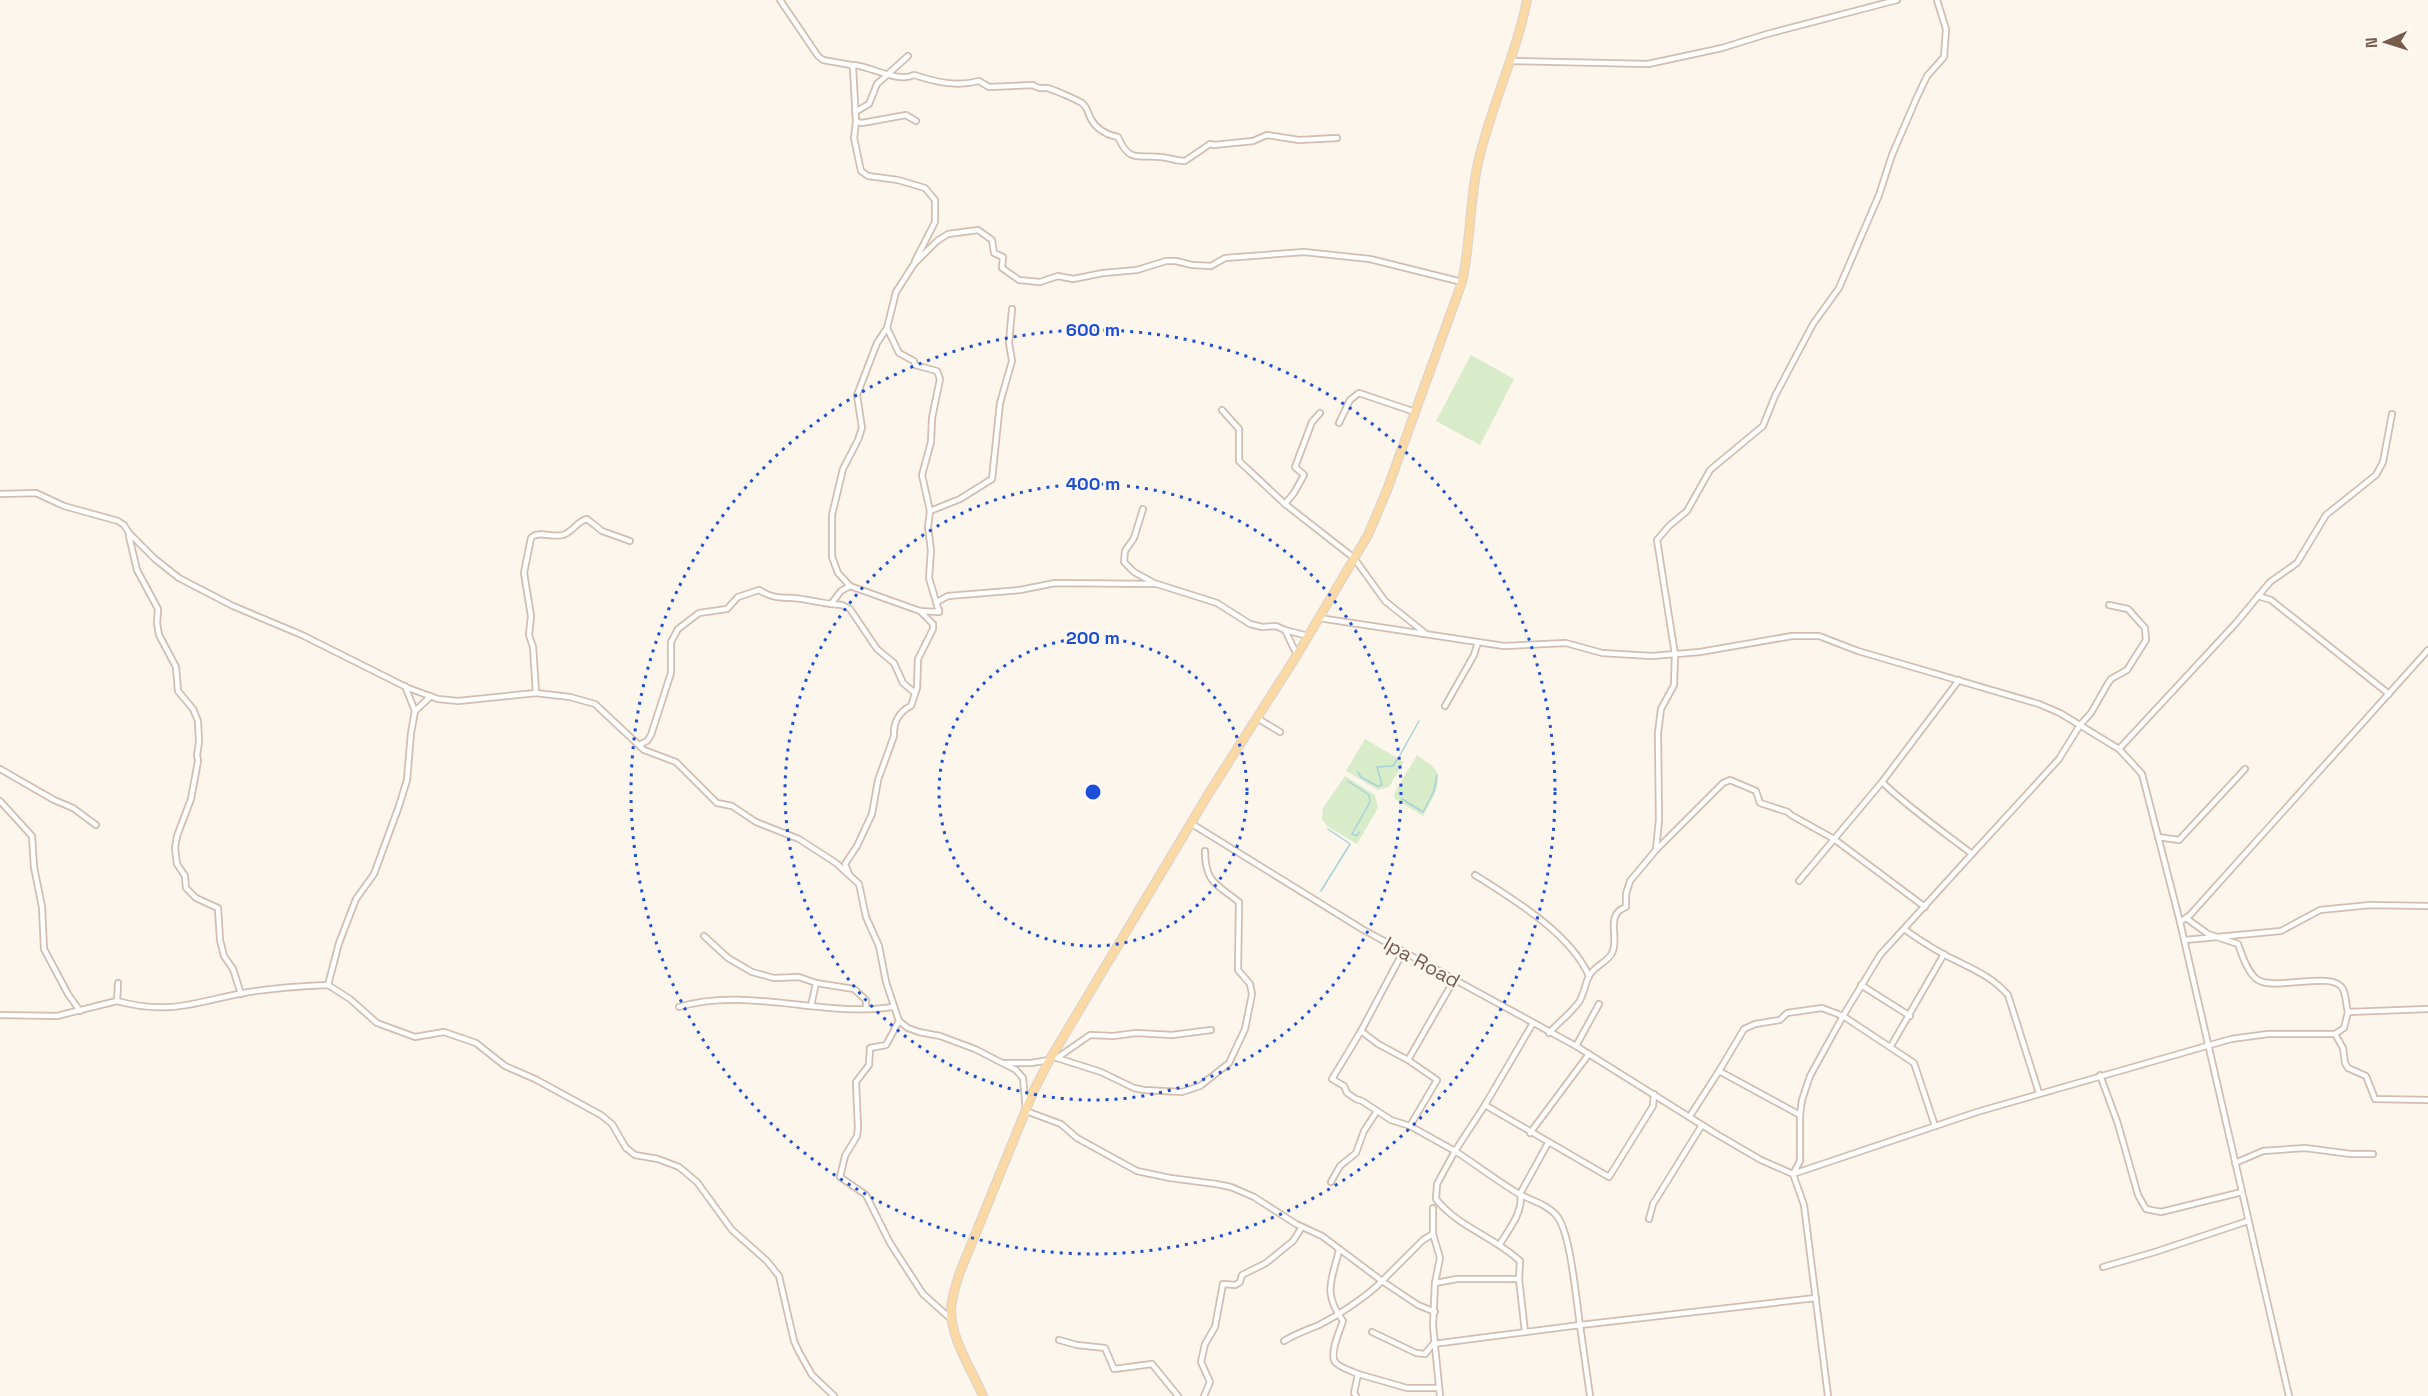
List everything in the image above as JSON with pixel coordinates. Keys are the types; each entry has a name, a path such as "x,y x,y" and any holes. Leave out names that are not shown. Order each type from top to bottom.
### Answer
{"main road":[{"path":"983,1396 955,1334 952,1319 954,1294 960,1272 1026,1111 1054,1059 1192,824 1297,655 1377,517 1462,282 1469,244 1470,206 1478,161 1527,0"}],"street":[{"path":"780,0 818,56 823,60 851,65 853,68 856,122 854,138 861,171 868,176 898,180 925,188 935,200 935,222 914,264 896,292 887,328 877,343 857,395 862,428 843,469 832,515 832,557 838,573 850,586 920,611 939,612"},
{"path":"1510,61 1648,64 1722,48 1897,0"},
{"path":"1656,850 1659,820 1658,733 1661,709 1674,685 1675,655 1657,540 1687,511 1710,470 1762,426 1813,324 1839,288 1880,195 1892,155 1917,97 1927,76 1944,57 1946,29 1937,0"},
{"path":"855,112 869,104 877,84 908,56"},
{"path":"854,65 908,78 914,75 941,84 969,85 979,81 989,87 1033,85 1039,89 1061,92 1071,100 1081,103 1089,111 1092,120 1101,131 1118,137 1126,152 1138,158 1160,157 1185,161 1205,145 1253,141 1267,135 1299,140 1337,138"},
{"path":"856,122 862,123 906,115 916,120"},
{"path":"914,264 942,237 968,230 978,230 992,240 994,253 1003,257 1002,268 1024,281 1040,282 1058,276 1073,279 1102,273 1137,270 1166,261 1211,266 1225,258 1304,252 1370,259 1462,282"},
{"path":"930,511 960,499 992,479 1000,403 1012,362 1009,343 1012,309"},
{"path":"887,328 899,353 914,361 915,365 938,371 940,379 932,418 931,442 922,475 930,511 929,578 939,612"},
{"path":"1339,423 1350,400 1359,393 1414,412"},
{"path":"1222,410 1239,429 1239,461 1285,504 1354,558 1385,602 1426,633"},
{"path":"1285,504 1304,475 1295,467 1312,422 1320,413"},
{"path":"2120,749 2275,577 2297,563 2326,516 2376,475 2383,462 2392,414"},
{"path":"0,494 36,493 64,506 118,521 155,560 179,578 405,686 431,696 458,701 536,693 570,697 596,704 645,750 675,762 717,803 732,806 756,822 799,839 836,863 862,888 866,917 879,946 892,1007 899,1021 908,1028 940,1036 975,1049 1017,1070 1023,1077 1026,1111 1061,1124 1077,1138 1137,1171 1231,1187 1254,1197 1302,1227 1322,1236 1418,1305 1435,1312"},
{"path":"1143,509 1134,538 1125,551 1124,562 1134,572 1157,584 1217,603 1250,624 1262,627 1276,626 1308,636"},
{"path":"536,693 529,635 531,616 524,573 531,538 537,534 563,535 573,530 580,521 587,519 602,531 630,541"},
{"path":"129,533 137,570 158,609 159,635 176,668 178,691 190,704 198,722 198,761 191,799 177,836 175,848 177,864 185,876 186,888 196,898 218,908 220,940 224,956 233,969 241,994"},
{"path":"939,612 937,600 948,596 1020,590 1054,583 1157,584"},
{"path":"831,604 841,591 850,586"},
{"path":"639,745 647,741 651,735 671,673 671,642 678,629 699,613 727,609 738,597 759,590 773,598 809,600 816,603 842,605 850,609 877,649 894,663 903,682 915,693"},
{"path":"2258,596 2271,600 2389,694"},
{"path":"1828,1396 1804,1205 1793,1174 1800,1161 1800,1115 1810,1076 1880,955 2059,759 2111,680 2127,670 2146,640 2145,628 2128,609 2109,605"},
{"path":"852,879 845,864 857,846 872,814 876,801 876,786 894,736 896,719 911,706 915,693 918,659 933,624 920,611"},
{"path":"1319,618 1504,646 1566,643 1602,654 1652,656 1675,655 1792,636 1819,636 1858,651 2039,704 2120,749 2142,774 2185,940 2289,1396"},
{"path":"1285,630 1297,655"},
{"path":"1445,706 1474,655 1478,642"},
{"path":"2180,922 2256,844 2336,751 2428,650"},
{"path":"1799,881 1882,782 1959,680"},
{"path":"328,985 339,943 356,899 374,874 407,780 415,711 405,686"},
{"path":"415,711 431,696"},
{"path":"1257,718 1280,732"},
{"path":"0,769 54,800 73,808 96,825"},
{"path":"2158,837 2179,840 2245,769"},
{"path":"1549,1033 1579,1002 1589,976 1612,955 1615,942 1613,919 1617,912 1626,907 1626,894 1630,881 1656,850 1722,783 1730,780 1756,791 1760,802 1788,812 1834,839 1925,907"},
{"path":"1882,782 1908,808 1972,854"},
{"path":"0,801 32,836 34,867 42,908 44,949 68,994 80,1011"},
{"name":"Ipa Road","path":"1192,824 1403,952 1576,1046 1761,1160 1793,1174"},
{"path":"1054,1059 1101,1072 1134,1088 1182,1092 1200,1086 1229,1063 1245,1029 1252,994 1250,984 1238,970 1239,902 1211,881 1205,870 1204,851"},
{"path":"1475,875 1515,901 1555,933 1576,954 1589,976"},
{"path":"2185,940 2282,930 2320,910 2370,904 2428,906"},
{"path":"1793,1174 1935,1126 2100,1075 2209,1045 2248,1035 2335,1034 2344,1028 2348,1012 2343,989 2337,983 2261,982 2256,979 2243,961 2238,945 2204,932 2186,918"},
{"path":"1904,929 1944,954 1983,973 2008,995 2039,1094"},
{"path":"704,936 728,958 753,972 774,978 799,977 816,983 854,989 866,1000 866,1009"},
{"path":"1403,952 1361,1031 1332,1079 1344,1086 1352,1097 1455,1151 1557,1216 1563,1228 1590,1396"},
{"path":"1891,1046 1944,954"},
{"path":"1407,1060 1454,980"},
{"path":"117,1001 118,983"},
{"path":"811,1006 816,983"},
{"path":"0,1015 57,1016 117,1001 135,1006 170,1009 241,994 328,985 350,999 377,1023 415,1037 444,1032 476,1042 505,1066 601,1114 612,1124 626,1148 635,1155 658,1159 679,1167 697,1182 732,1230 767,1261 779,1276 794,1341 799,1352 812,1375 834,1396"},
{"path":"1861,985 1910,1016"},
{"path":"679,1007 717,1000 866,1009 892,1007"},
{"path":"1576,1046 1599,1004"},
{"path":"1690,1116 1744,1029 1755,1024 1780,1020 1786,1013 1821,1008 1843,1016 1914,1063 1935,1126"},
{"path":"2348,1012 2428,1009"},
{"path":"899,1021 886,1045 870,1048 869,1065 856,1082 857,1136 845,1155 840,1177 866,1196 890,1243 923,1294 952,1319"},
{"path":"1525,1332 1519,1279 1520,1261 1500,1244 1459,1221 1436,1199 1437,1184 1455,1151 1533,1023"},
{"path":"996,1061 1032,1063 1054,1059 1090,1035 1113,1036 1136,1033 1172,1035 1211,1030"},
{"path":"1361,1031 1437,1080 1410,1126"},
{"path":"2335,1034 2343,1048 2348,1068 2366,1076 2375,1099 2428,1100"},
{"path":"1530,1133 1589,1054"},
{"path":"1719,1071 1800,1115"},
{"path":"2100,1075 2118,1124 2138,1195 2146,1209 2161,1212 2242,1192"},
{"path":"1485,1105 1609,1177 1653,1106 1654,1094"},
{"path":"1331,1182 1340,1166 1356,1153 1364,1131 1377,1111"},
{"path":"1649,1219 1653,1204 1702,1125"},
{"path":"1500,1244 1520,1209 1522,1202 1520,1194 1548,1143"},
{"path":"2235,1163 2263,1151 2305,1148 2350,1154 2373,1154"},
{"path":"1433,1208 1433,1234 1440,1258 1435,1283 1433,1344 1440,1396"},
{"path":"2103,1268 2248,1221"},
{"path":"1204,1396 1210,1382 1201,1362 1205,1344 1215,1327 1222,1284 1235,1285 1240,1282 1242,1275 1266,1263 1293,1242 1302,1227"},
{"path":"1284,1341 1320,1324 1365,1296 1423,1240 1433,1234"},
{"path":"1340,1250 1329,1291 1331,1303 1343,1321 1337,1335 1333,1358 1335,1363 1358,1374 1407,1388 1439,1388"},
{"path":"1435,1283 1457,1279 1519,1279"},
{"path":"1433,1344 1816,1298"},
{"path":"1372,1332 1421,1354 1429,1351 1433,1344"},
{"path":"1059,1340 1104,1348 1114,1369 1152,1364 1178,1396"},
{"path":"1356,1396 1354,1393 1358,1374"}],"green space":[{"path":"1471,355 1514,379 1480,445 1436,421"},
{"path":"1365,739 1404,762 1389,787 1378,790 1346,771"},
{"path":"1417,755 1432,766 1438,776 1434,794 1423,816 1395,799 1394,794"},
{"path":"1345,776 1375,795 1378,808 1357,844 1327,826 1322,819 1323,808"}],"waterway":[{"path":"1400,755 1419,721"},
{"path":"1358,772 1361,777 1377,786 1382,785 1377,767 1393,766 1397,760"},
{"path":"1402,799 1423,812 1434,791 1437,775"},
{"path":"1348,781 1369,795 1370,802 1352,834 1357,836 1359,832"},
{"path":"1321,891 1350,844 1328,829"}]}
